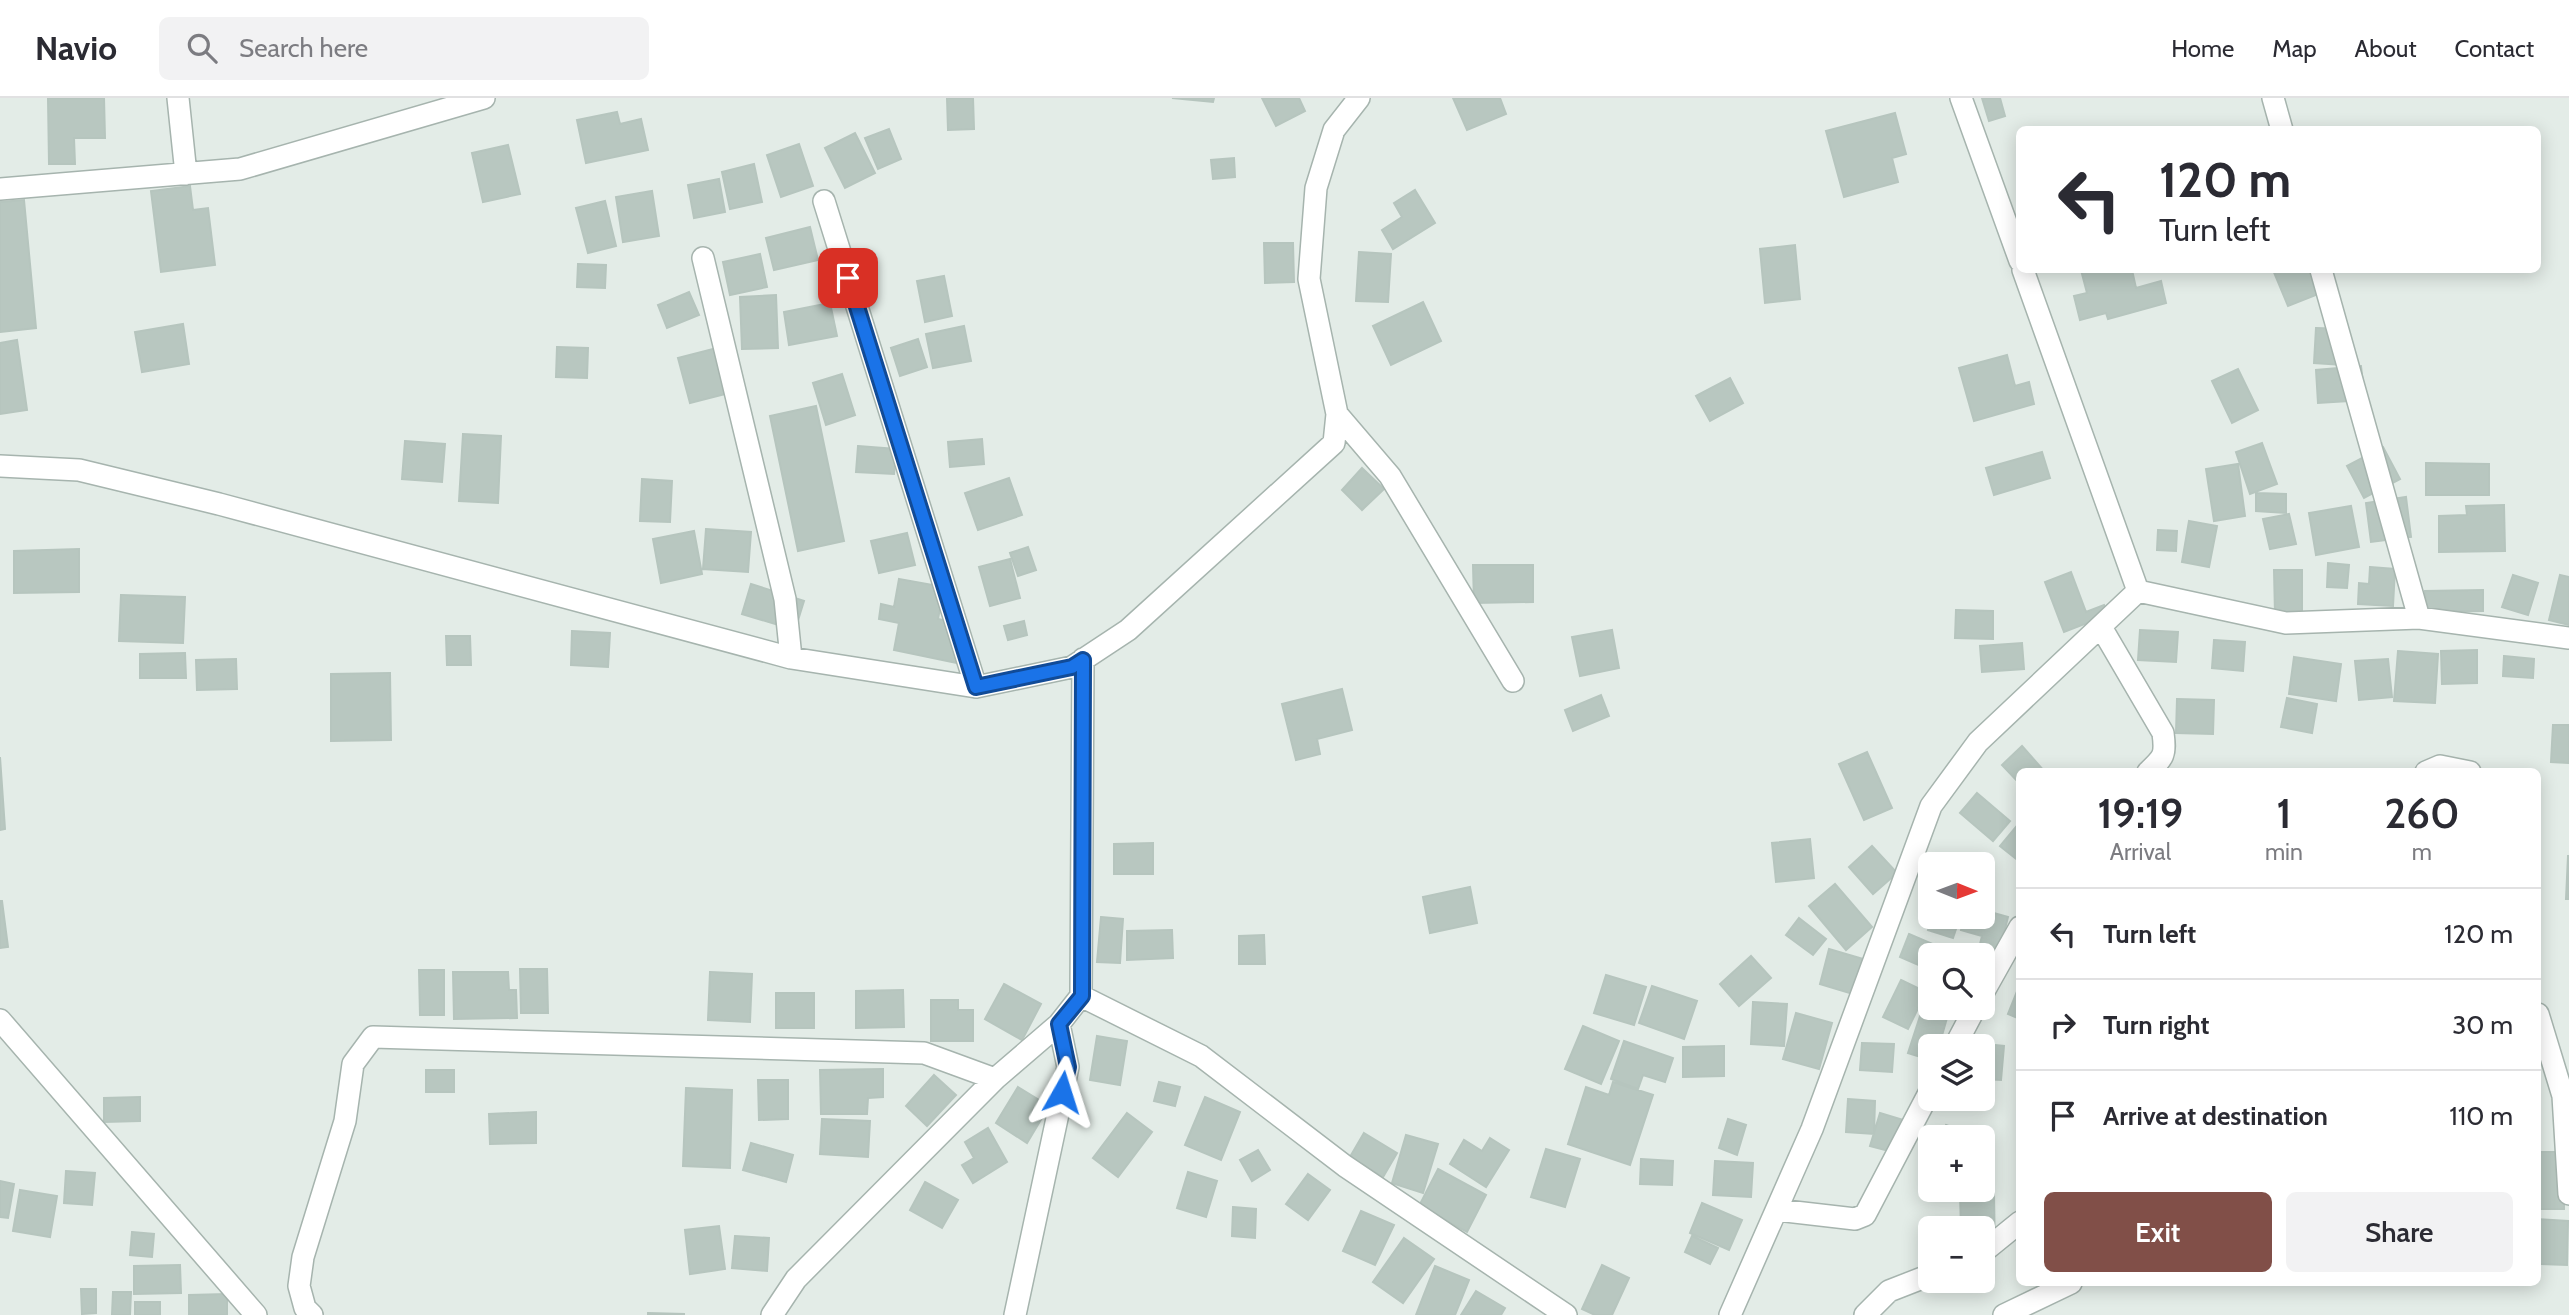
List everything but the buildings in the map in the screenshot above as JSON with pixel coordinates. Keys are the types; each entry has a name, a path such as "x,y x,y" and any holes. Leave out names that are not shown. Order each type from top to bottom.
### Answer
{"street":[{"path":"177,98 186,174"},
{"path":"0,189 240,169 484,98"},
{"path":"0,466 79,471 117,480 232,508 791,658 976,687 1072,667 1128,630 1334,443 1338,414 1309,279 1316,188 1334,130 1359,98"},
{"path":"1961,98 2016,250"},
{"path":"2273,98 2281,126"},
{"path":"824,201 976,687"},
{"path":"703,258 785,600 791,658"},
{"path":"2024,273 2138,591"},
{"path":"2322,273 2419,618"},
{"path":"1338,414 1390,476 1513,681"},
{"path":"2138,591 2286,623 2419,618 2569,638"},
{"path":"1730,1315 1812,1129 1931,806 1978,742 2138,591"},
{"path":"2101,627 2163,733 2163,759 2153,768"},
{"path":"772,1315 796,1279 995,1079 1059,1024 1082,996 1083,660"},
{"path":"1995,972 2016,934"},
{"path":"1082,996 1200,1056 1345,1166 1566,1315"},
{"path":"0,1020 256,1315"},
{"path":"1015,1315 1068,1067 1059,1024"},
{"path":"2541,1024 2563,1096 2569,1194"},
{"path":"312,1315 305,1308 299,1286 303,1258 345,1121 353,1064 373,1037 924,1053 995,1079"},
{"path":"1777,1210 1855,1219 1865,1215 1920,1111"},
{"path":"1995,1242 2016,1225"},
{"path":"1866,1315 1889,1291 1918,1280"},
{"path":"2004,1315 2065,1286"}],"route":[{"path":"848,278 976,687 1072,667 1083,660 1082,996 1059,1024 1068,1067 1062,1092"}]}
